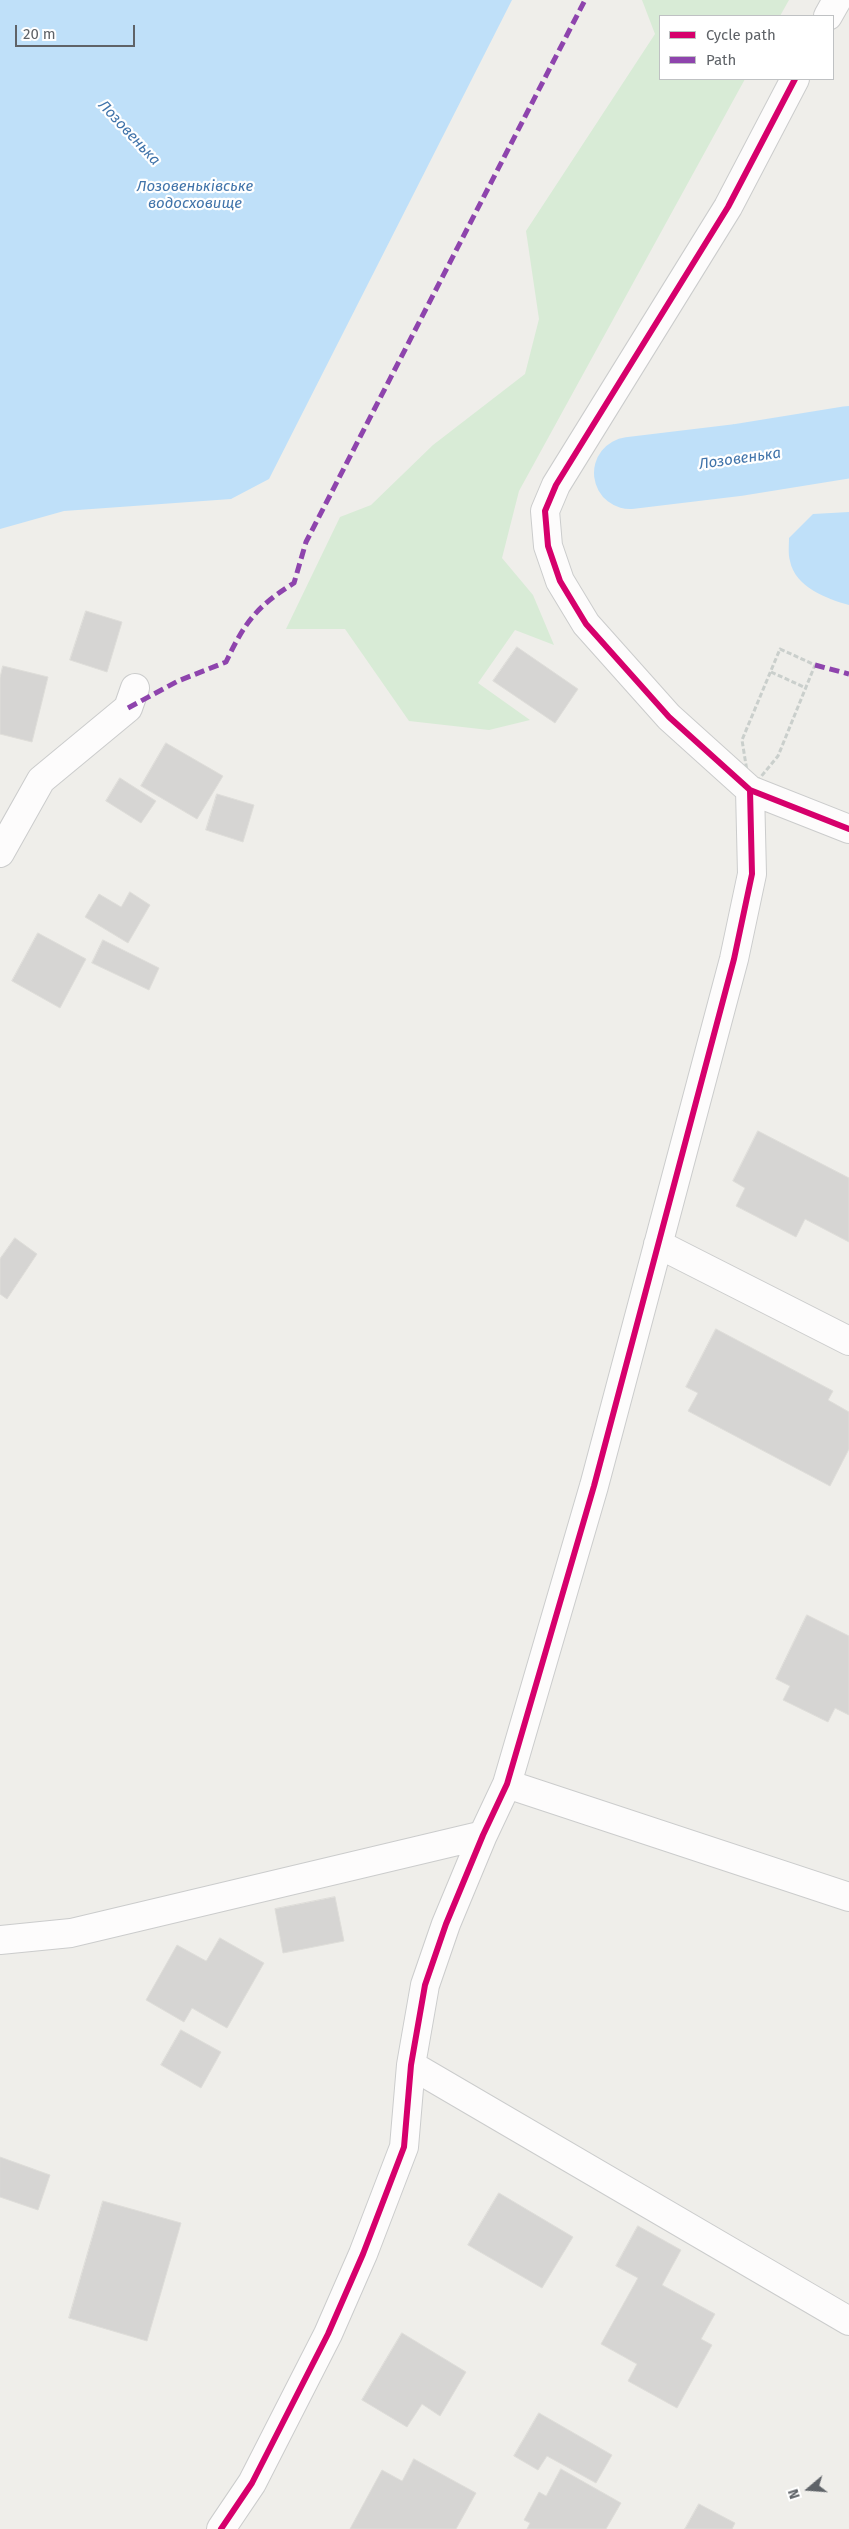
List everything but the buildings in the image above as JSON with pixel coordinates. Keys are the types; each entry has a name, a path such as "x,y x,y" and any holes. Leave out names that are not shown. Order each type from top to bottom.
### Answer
{"street":[{"path":"829,15 837,0"},
{"path":"794,80 728,207 556,485 545,512 548,546 560,581 586,624 670,716 750,790 849,829"},
{"path":"0,853 41,780 128,708 135,688"},
{"path":"221,2529 252,2483 328,2334 363,2254 404,2148 411,2065 425,1986 446,1924 483,1835 507,1784 594,1486 734,959 752,874 750,790"},
{"path":"658,1244 849,1341"},
{"path":"507,1784 849,1897"},
{"path":"0,1940 71,1933 483,1835"},
{"path":"411,2065 849,2320"}],"path":[{"path":"780,649 815,665 778,756 750,790 742,740 780,649"},
{"path":"771,672 806,688"}],"green space":[{"path":"642,0 789,0 781,15 659,15 659,80 744,80 519,491 502,558 533,595 554,645 515,630 478,683 530,720 489,730 409,721 345,629 286,629 340,517 371,505 433,445 525,374 539,319 526,231 655,34"}],"water":[{"name":"Лозовеньківське водосховище","path":"0,0 512,0 269,479 231,499 64,511 0,529"},
{"path":"849,512 849,605 822,595 805,585 798,578 789,558 789,538 813,514"}],"waterway":[{"name":"Лозовенька","path":"630,473 738,460 849,442"}],"marked path":[{"path":"128,708 178,681 226,662 239,636 253,616 270,600 294,583 306,542 585,0"},
{"path":"815,665 849,674"}],"cycle path":[{"path":"794,80 728,207 556,485 545,511 548,546 560,581 586,624 669,717 750,790 849,829"},
{"path":"221,2529 252,2483 328,2334 363,2254 404,2147 411,2065 425,1985 446,1924 483,1835 507,1784 594,1486 734,959 752,874 750,790"}]}
